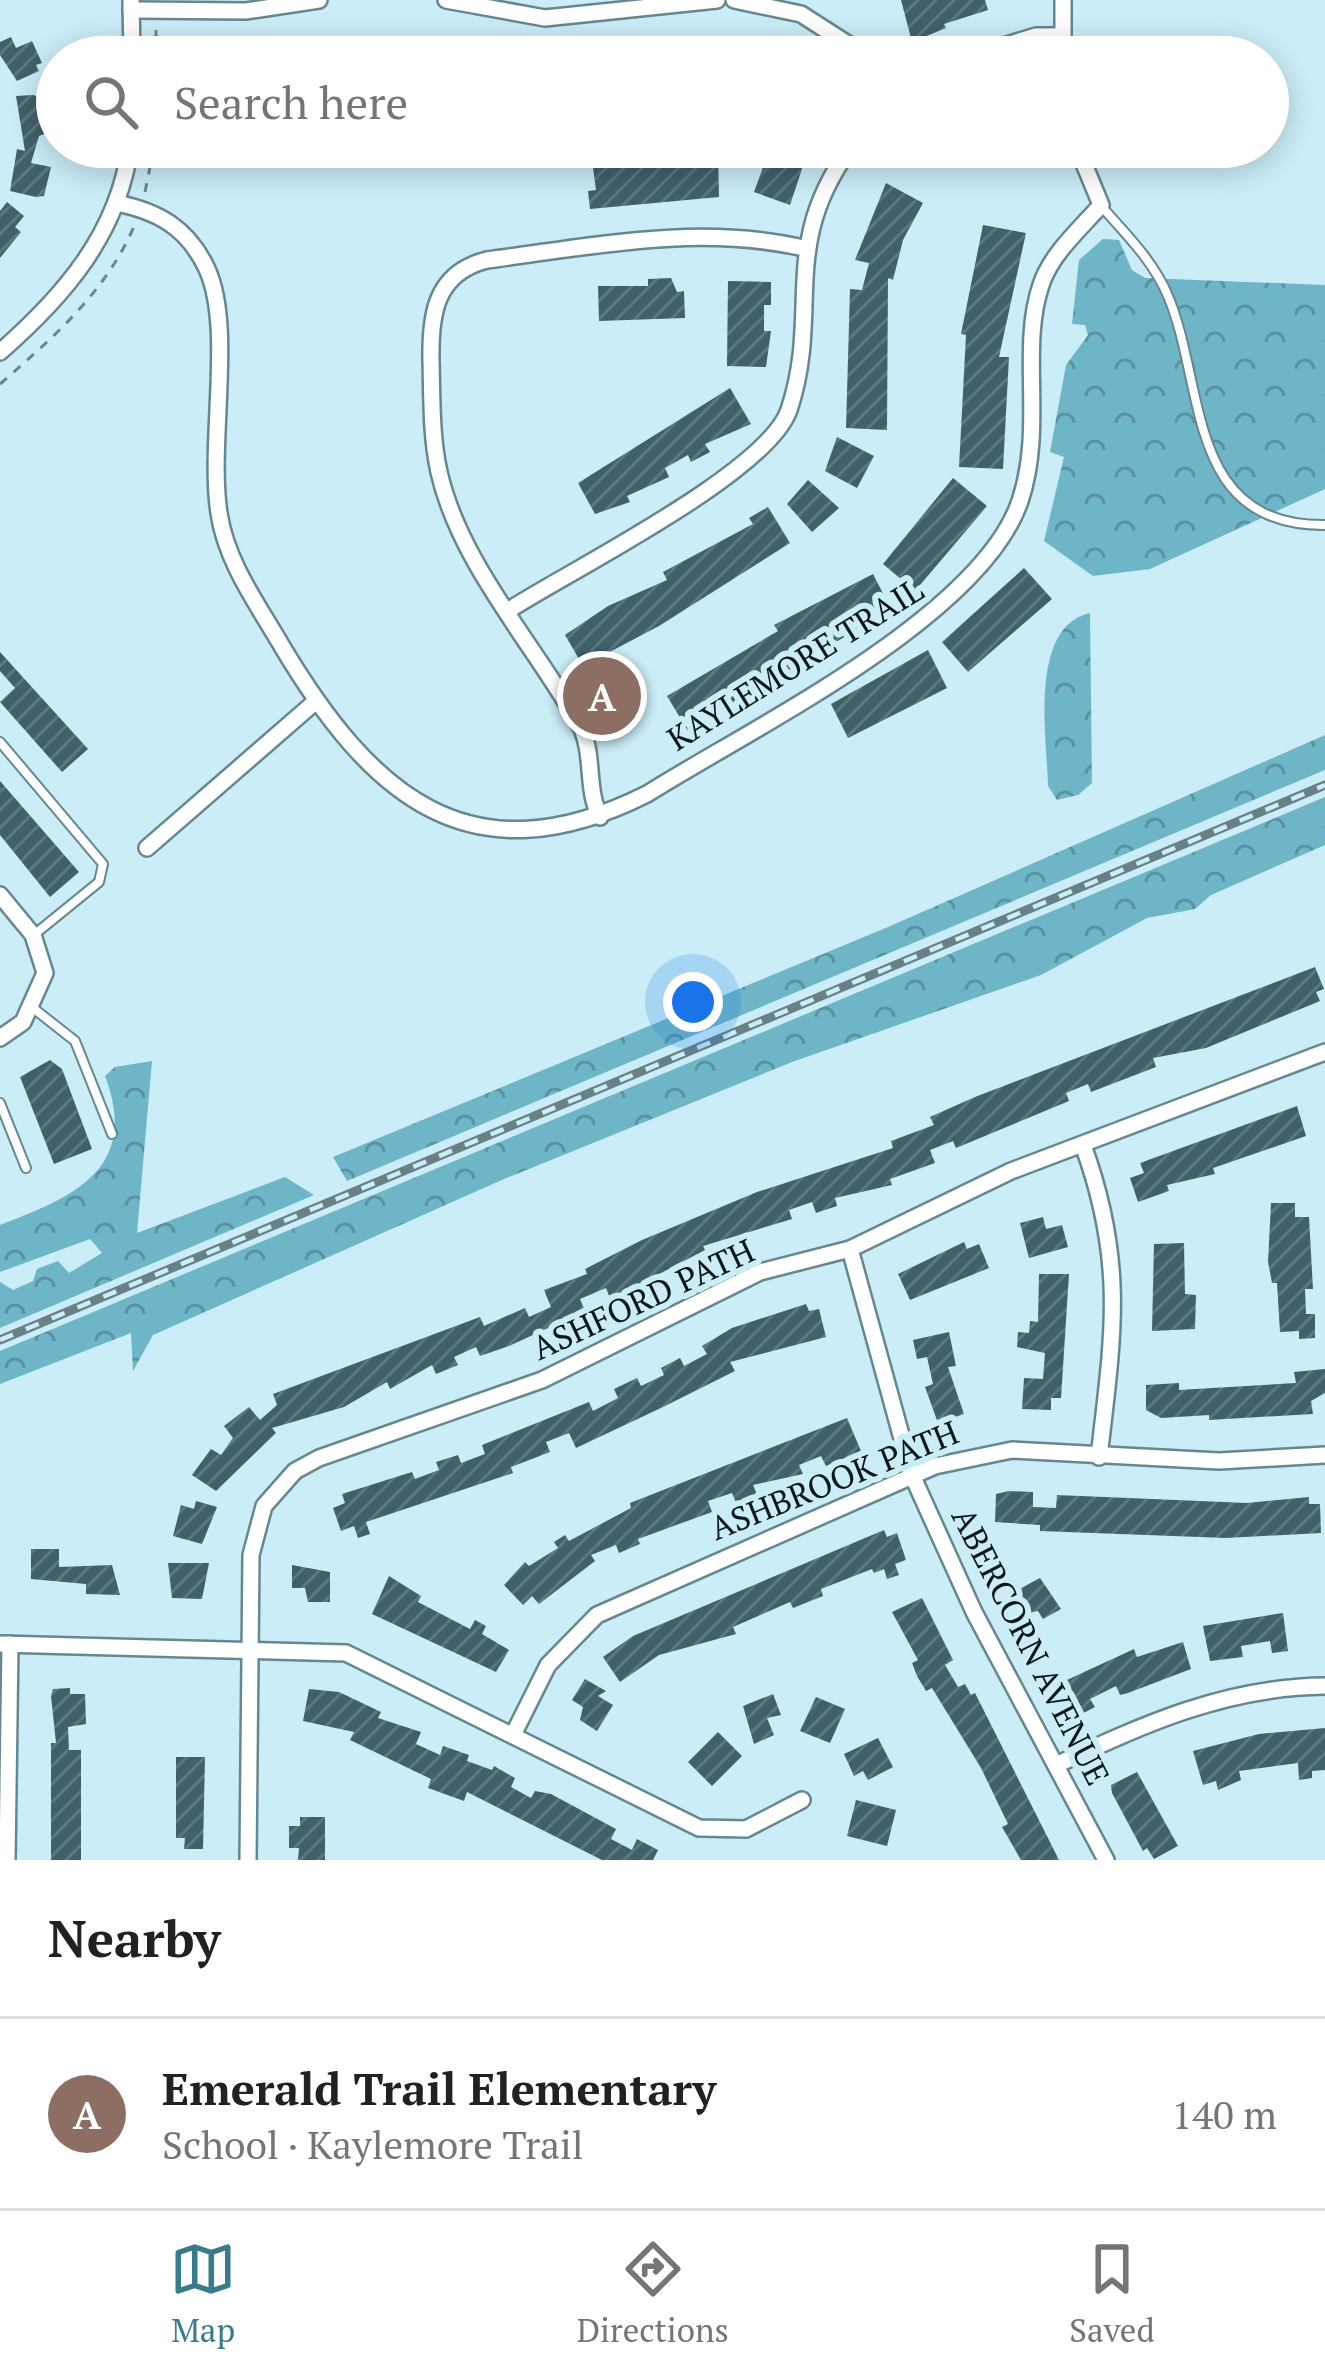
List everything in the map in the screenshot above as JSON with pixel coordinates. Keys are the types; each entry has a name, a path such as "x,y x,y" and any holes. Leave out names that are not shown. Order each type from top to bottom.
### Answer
{"street":[{"path":"132,36 131,5 156,10 246,11 320,0"},
{"path":"446,0 561,18 717,0"},
{"path":"734,0 801,14 835,36"},
{"path":"1036,36 1061,36 1063,0"},
{"path":"0,352 72,281 116,203 125,168"},
{"path":"509,610 700,496 778,432 796,374 804,248 836,168"},
{"path":"1086,168 1101,206"},
{"name":"KAYLEMORE TRAIL","path":"116,203 156,211 181,231 206,267 216,297 215,482 222,532 235,566 316,702 363,761 399,791 472,825 536,831 600,817 920,625 984,561 1019,504 1027,472 1034,431 1034,316 1041,284 1053,259 1101,206"},
{"path":"600,817 591,795 589,745 583,729 463,535 438,470 430,328 441,290 465,267 555,251 704,235 757,238 804,248"},
{"path":"147,848 316,702"},
{"path":"0,895 34,935 46,973 37,1000 0,1038"},
{"name":"ASHFORD PATH","path":"248,1860 255,1528 264,1507 295,1471 542,1380 760,1272 850,1249 1011,1171 1323,1058"},
{"path":"1083,1145 1105,1204 1114,1261 1113,1339 1100,1457"},
{"name":"ABERCORN AVENUE","path":"850,1249 911,1474 974,1612 1106,1860"},
{"name":"ASHBROOK PATH","path":"512,1735 548,1666 597,1615 911,1474 1012,1450 1219,1461 1325,1455"},
{"path":"7,1860 5,1644 346,1653 711,1830 746,1828 802,1800"},
{"path":"1056,1765 1162,1716 1216,1698 1325,1686"}],"lane":[{"path":"1101,206 1143,255 1168,296 1201,433 1225,479 1252,504 1281,519 1325,525"},
{"path":"0,742 104,864 99,882 34,935"},
{"path":"37,1000 75,1041 112,1134"},
{"path":"0,1102 26,1168"}],"path":[{"path":"156,10 156,36"}],"green space":[{"path":"1103,239 1119,240 1132,270 1145,278 1325,285 1325,489 1150,569 1093,576 1044,541 1064,457 1050,452 1066,365 1088,335 1085,325 1072,324 1079,260"},
{"path":"1090,613 1092,783 1078,795 1057,800 1048,786 1045,741 1049,661 1070,622"},
{"path":"1325,735 1325,770 347,1181 333,1157 888,927"},
{"path":"1325,797 1325,845 1211,895 1195,909 1147,918 1041,975 792,1062 504,1179 153,1335 133,1371 131,1333 0,1384 0,1351"},
{"path":"152,1061 137,1233 285,1177 314,1195 0,1328 0,1282 13,1290 33,1281 37,1269 58,1261 69,1273 102,1253 90,1239 0,1272 0,1225 53,1203 94,1174 114,1134 114,1108 105,1076 115,1067"}],"building":[{"path":"901,0 985,0 988,10 944,24 946,28 927,36 910,36"},
{"path":"11,37 16,48 32,41 36,72 17,81 0,55 0,42"},
{"path":"16,96 36,96 36,146 31,163 36,168 51,168 44,196 10,191 17,149 25,151"},
{"path":"593,168 718,168 719,197 590,209 588,191 596,190"},
{"path":"763,168 802,168 790,205 754,192"},
{"path":"886,183 923,203 903,240 893,280 888,278 887,430 846,428 850,289 862,290 869,263 855,260"},
{"path":"7,202 24,216 15,227 21,232 0,258 0,211"},
{"path":"983,225 1026,233 999,357 1009,357 1003,469 959,467 966,335 961,334"},
{"path":"671,278 677,292 684,291 685,318 599,321 598,286 648,286 648,279"},
{"path":"728,281 771,282 771,305 764,305 764,331 771,331 766,367 727,366"},
{"path":"730,388 751,424 705,444 710,452 691,462 688,455 665,468 669,477 627,496 630,502 595,514 578,483"},
{"path":"837,437 874,456 857,488 825,471"},
{"path":"953,478 987,506 915,591 883,564"},
{"path":"808,480 839,508 812,532 787,504"},
{"path":"768,507 790,543 659,626 583,666 565,635 608,606 667,580 663,572 753,524 749,518"},
{"path":"1024,568 1052,599 968,672 942,642"},
{"path":"873,574 891,609 688,731 667,696 778,631 774,625"},
{"path":"928,650 947,688 848,738 831,704"},
{"path":"0,652 88,749 62,772 0,702 15,688 0,671"},
{"path":"0,781 79,872 50,897 0,835"},
{"path":"1315,967 1324,989 1316,992 1320,1001 1206,1048 1153,1058 1156,1067 1091,1092 1088,1084 1066,1093 1069,1101 956,1148 953,1141 930,1150 935,1163 890,1179 892,1185 835,1198 837,1206 816,1213 812,1202 789,1210 792,1219 703,1246 705,1250 625,1292 610,1298 606,1288 580,1299 585,1311 509,1346 480,1356 476,1347 454,1357 458,1365 436,1374 432,1365 390,1389 387,1382 344,1407 272,1428 276,1433 216,1491 192,1475 211,1449 221,1455 233,1438 224,1426 249,1407 260,1420 277,1405 273,1394 480,1317 484,1326 525,1308 529,1317 551,1307 544,1290 587,1274 585,1269 642,1240 757,1192 893,1148 891,1141 934,1125 930,1117 975,1097"},
{"path":"50,1060 62,1069 92,1149 54,1164 20,1077"},
{"path":"1297,1106 1306,1136 1213,1168 1215,1174 1167,1185 1169,1191 1138,1202 1130,1178 1144,1173 1140,1163"},
{"path":"1271,1203 1295,1203 1295,1217 1309,1217 1313,1289 1305,1289 1306,1314 1315,1314 1315,1338 1299,1339 1299,1331 1280,1332 1277,1283 1272,1283 1268,1262"},
{"path":"1043,1217 1046,1229 1062,1225 1068,1247 1029,1258 1020,1223"},
{"path":"964,1242 967,1249 979,1244 989,1268 910,1300 898,1274"},
{"path":"1184,1243 1185,1294 1196,1295 1195,1329 1152,1331 1154,1244"},
{"path":"1039,1274 1069,1274 1061,1398 1051,1398 1051,1410 1022,1409 1024,1378 1043,1379 1045,1353 1017,1347 1018,1332 1029,1333 1030,1321 1038,1322"},
{"path":"806,1304 809,1311 819,1309 826,1337 730,1362 735,1371 576,1448 569,1433 546,1442 550,1452 511,1467 513,1473 366,1522 370,1534 358,1538 354,1526 341,1531 333,1508 345,1503 342,1494 412,1472 415,1479 439,1470 436,1462 458,1455 461,1463 485,1454 482,1445 589,1402 593,1411 618,1398 614,1389 637,1378 641,1386 664,1375 661,1368 680,1358 684,1366 707,1354 702,1346 732,1328"},
{"path":"949,1332 956,1366 948,1367 964,1414 938,1423 925,1387 933,1384 927,1357 917,1359 913,1340"},
{"path":"1325,1369 1325,1393 1311,1401 1313,1414 1209,1420 1209,1415 1161,1418 1146,1410 1146,1385 1179,1383 1179,1390 1296,1383 1294,1372"},
{"path":"847,1418 861,1451 826,1466 821,1456 799,1465 803,1474 753,1485 758,1497 736,1503 732,1493 708,1501 712,1512 638,1539 640,1544 619,1553 616,1545 591,1555 595,1561 539,1604 532,1596 523,1605 504,1585 525,1562 529,1566 558,1548 554,1542 565,1535 569,1541 631,1508 630,1503"},
{"path":"1033,1492 1033,1507 1056,1508 1057,1495 1247,1503 1309,1497 1309,1504 1320,1504 1321,1533 1226,1538 1040,1531 1040,1525 995,1522 996,1494"},
{"path":"196,1501 217,1507 202,1544 173,1536 181,1505 194,1509"},
{"path":"884,1530 887,1537 897,1533 906,1560 895,1564 899,1575 887,1579 884,1569 874,1573 872,1569 821,1589 823,1596 793,1608 790,1602 733,1627 736,1634 659,1655 620,1682 603,1657 633,1636"},
{"path":"31,1549 59,1549 59,1567 112,1565 120,1595 86,1594 86,1584 31,1579"},
{"path":"168,1563 209,1563 202,1599 172,1598"},
{"path":"292,1565 330,1572 330,1602 308,1602 305,1588 292,1588"},
{"path":"389,1576 421,1596 418,1602 470,1629 475,1620 486,1626 482,1634 509,1650 496,1672 372,1614"},
{"path":"1040,1578 1061,1609 1043,1619 1038,1611 1022,1614 1012,1593"},
{"path":"922,1598 953,1660 945,1665 958,1687 965,1684 971,1695 975,1693 1059,1860 1021,1860 1002,1827 1008,1824 981,1768 932,1688 926,1691 917,1676 912,1663 918,1660 892,1612"},
{"path":"1283,1613 1288,1651 1272,1653 1270,1641 1241,1646 1243,1657 1210,1661 1203,1626"},
{"path":"1183,1642 1191,1669 1120,1695 1116,1686 1090,1699 1095,1707 1074,1718 1056,1685 1134,1649 1137,1657"},
{"path":"585,1679 606,1691 598,1696 613,1705 597,1731 580,1720 583,1707 572,1700"},
{"path":"70,1688 70,1694 85,1694 86,1724 68,1727 69,1750 81,1750 81,1860 51,1860 51,1743 56,1743 51,1696 53,1689"},
{"path":"309,1689 339,1692 381,1712 378,1718 421,1732 416,1744 440,1755 443,1746 469,1755 467,1761 492,1770 494,1766 515,1778 511,1787 531,1798 535,1791 551,1794 616,1829 611,1839 632,1850 637,1839 658,1850 653,1860 602,1860 467,1792 464,1801 428,1788 431,1779 350,1740 354,1732 303,1721"},
{"path":"773,1694 781,1715 767,1718 774,1735 754,1744 743,1706"},
{"path":"816,1697 845,1709 830,1743 800,1731"},
{"path":"1325,1728 1325,1770 1312,1771 1312,1778 1299,1780 1298,1763 1239,1771 1241,1780 1218,1790 1216,1781 1203,1785 1193,1751 1259,1734"},
{"path":"718,1732 742,1756 712,1786 688,1762"},
{"path":"878,1738 893,1767 868,1780 863,1771 854,1776 844,1754"},
{"path":"176,1757 205,1757 203,1849 184,1849 185,1838 176,1838"},
{"path":"1137,1772 1178,1846 1154,1859 1147,1848 1143,1851 1112,1793 1111,1785"},
{"path":"856,1800 896,1810 887,1846 847,1836"},
{"path":"300,1817 325,1817 325,1860 298,1860 299,1848 289,1848 289,1826 300,1826"}],"railway":[{"path":"0,1340 1325,785"}],"place":[{"name":"Emerald Trail Elementary","path":"602,696"}]}
